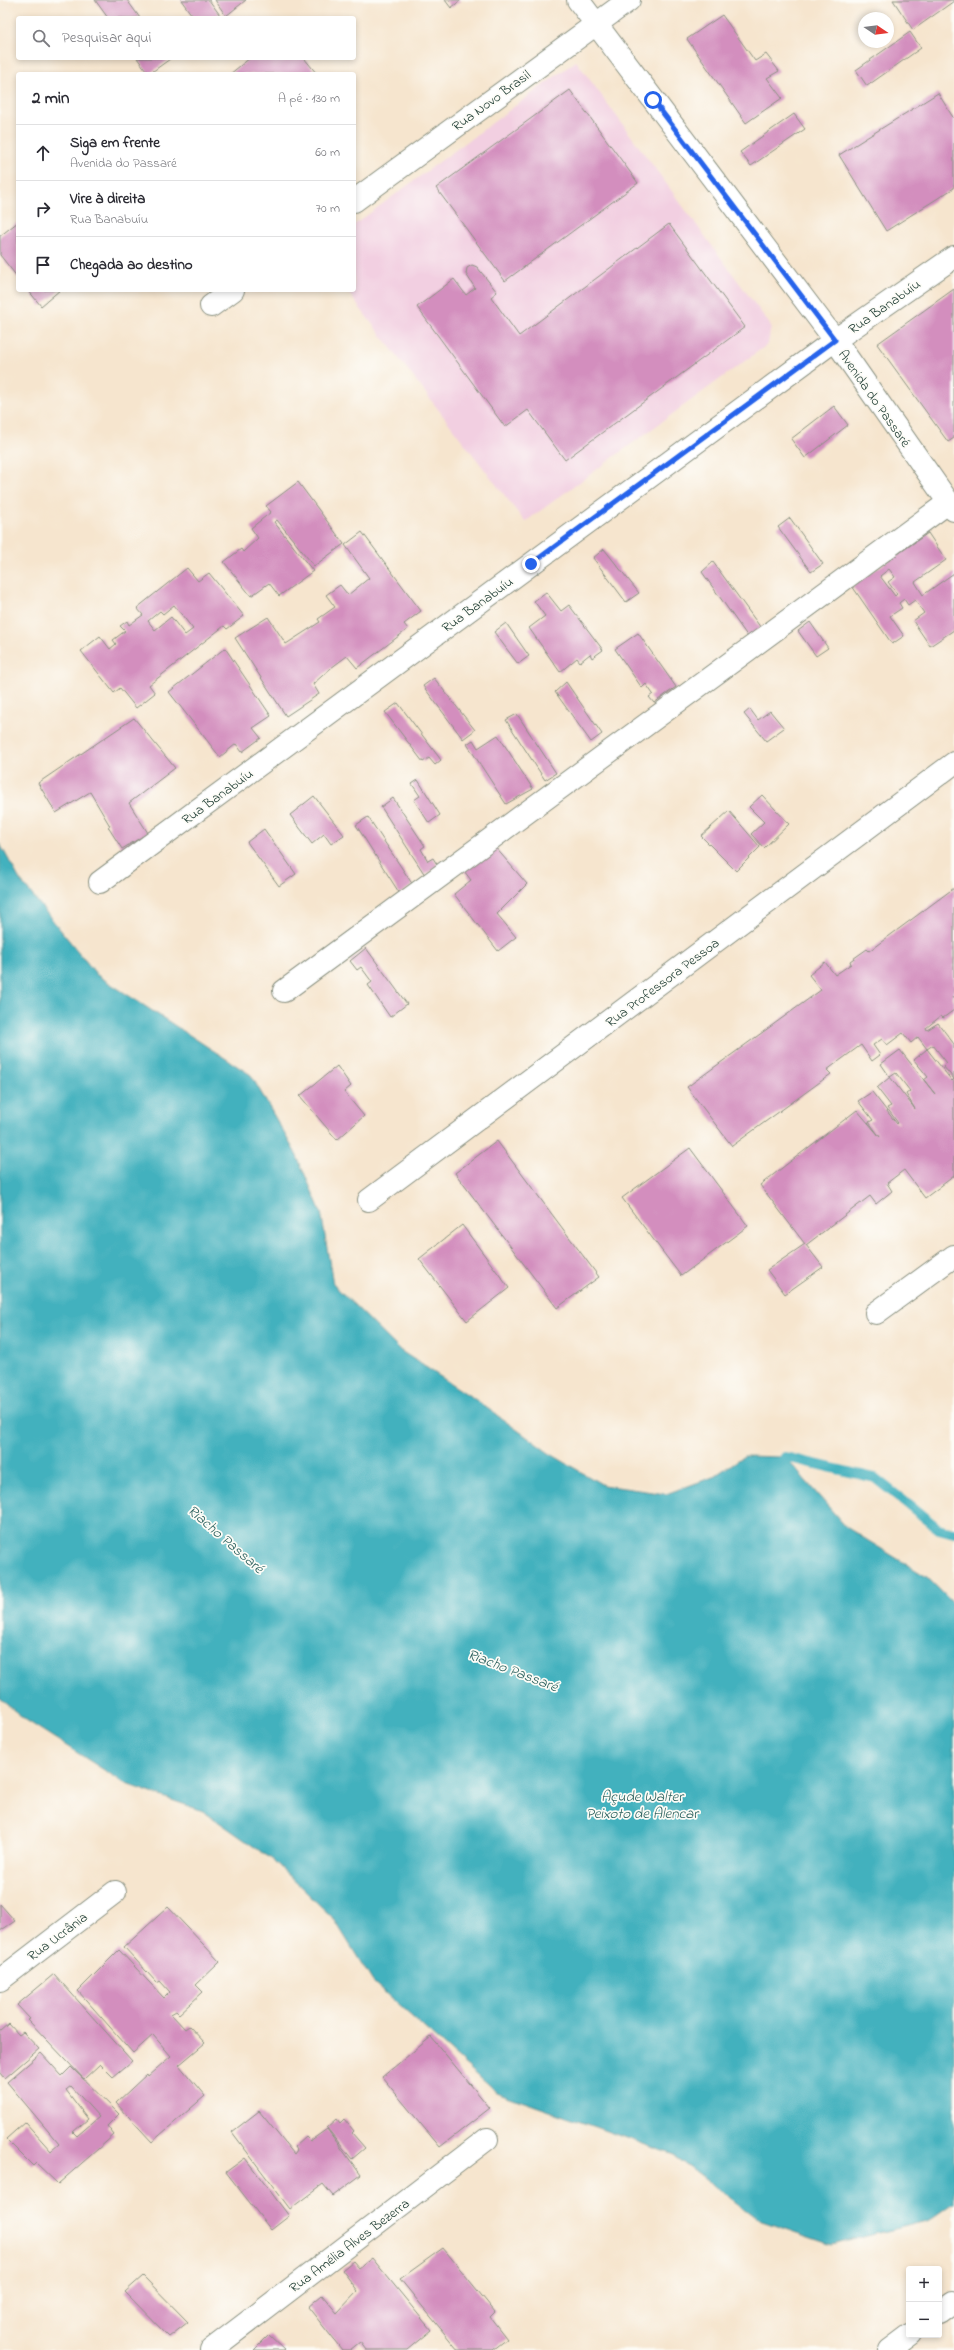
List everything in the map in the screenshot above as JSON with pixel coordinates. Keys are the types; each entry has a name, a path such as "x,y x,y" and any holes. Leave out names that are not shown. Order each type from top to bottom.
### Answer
{"street":[{"name":"Avenida do Passaré","path":"578,0 835,340 951,506"},
{"name":"Rua Novo Brasil","path":"356,200 629,0"},
{"name":"Rua Banabuíu","path":"100,882 835,340 954,257"},
{"path":"211,306 230,292"},
{"path":"284,991 951,506"},
{"name":"Rua Professora Pessoa","path":"369,1200 954,763"},
{"path":"876,1313 954,1256"},
{"name":"Rua Ucrânia","path":"0,1980 115,1892"},
{"name":"Rua Amélia Alves Bezerra","path":"211,2350 487,2139"},
{"path":"942,2311 954,2302"},
{"path":"890,2350 906,2338"}],"shaded area":[{"path":"576,61 771,326 768,344 525,522 348,292 356,292 356,224"}],"water":[{"name":"Açude Walter Peixoto de Alencar","path":"0,844 20,880 97,975 251,1075 296,1154 321,1212 333,1284 401,1351 476,1400 549,1453 603,1485 666,1494 713,1477 744,1456 785,1457 846,1527 927,1577 954,1604 954,2203 930,2220 832,2245 759,2220 674,2155 496,2092 373,1982 334,1919 273,1860 203,1811 126,1784 26,1720 0,1699"}],"building":[{"path":"95,0 127,0 139,16 107,16"},
{"path":"181,0 209,0 221,16 193,16"},
{"path":"215,0 246,0 226,16"},
{"path":"445,0 461,0 451,8"},
{"path":"893,0 954,0 954,1 913,30"},
{"path":"722,15 755,61 766,54 779,71 767,78 782,98 746,123 687,39"},
{"path":"910,32 921,48 867,86 856,70 887,48 894,48 894,43"},
{"path":"138,60 169,60 152,72 148,72"},
{"path":"248,60 306,60 315,72 232,72"},
{"path":"570,90 638,183 505,281 436,188"},
{"path":"938,93 954,119 954,188 886,231 839,155"},
{"path":"794,114 805,129 751,166 740,152"},
{"path":"16,224 16,275 0,255 0,236"},
{"path":"669,224 745,327 565,460 528,410 505,427 417,307 454,279 466,295 475,288 466,274 467,268 472,265 477,267 497,292 491,297 519,336"},
{"path":"954,289 954,438 948,442 877,344"},
{"path":"30,292 58,292 41,306"},
{"path":"834,406 848,425 805,458 791,439"},
{"path":"298,482 344,544 314,566 277,520 274,522 313,571 279,596 269,583 251,596 224,562 241,549 243,552 258,538 251,528 271,512 266,506"},
{"path":"790,518 823,564 811,572 778,527"},
{"path":"362,532 421,611 404,624 408,629 357,668 347,656 331,668 313,684 319,694 286,716 235,638 268,617 286,644 320,622 318,619 335,607 326,595 340,585 348,595 369,578 345,545"},
{"path":"928,533 946,560 915,582 923,595 954,573 954,630 930,646 913,621 924,613 915,600 908,605 904,599 899,603 902,608 890,616 904,636 892,644 852,586","holes":["889,569 895,577 888,582 897,594 895,596 880,576"]},
{"path":"604,549 639,593 626,602 593,558"},
{"path":"713,562 761,628 748,637 702,572"},
{"path":"187,568 198,581 209,573 244,616 227,629 224,626 149,685 155,693 136,708 120,688 114,693 81,651 100,636 110,649 116,644 113,640 125,631 120,626 127,621 129,625 143,615 137,608","holes":["174,605 193,629 185,635 171,617 155,630 148,621 160,611 163,614"]},
{"path":"546,592 561,611 569,605 603,650 592,658 590,654 580,662 577,658 560,672 529,628 545,616 534,601"},
{"path":"810,622 828,648 816,656 798,631"},
{"path":"506,623 529,656 518,664 494,632"},
{"path":"638,633 676,687 654,703 649,697 653,694 646,684 642,688 615,649"},
{"path":"225,648 271,716 253,728 261,738 242,752 236,744 220,757 169,692"},
{"path":"434,678 475,730 463,739 423,686"},
{"path":"566,682 602,734 591,742 555,692"},
{"path":"398,703 441,760 435,765 429,758 423,762 385,712"},
{"path":"750,709 758,720 770,711 784,728 766,741 744,714"},
{"path":"517,714 556,773 545,780 506,720"},
{"path":"134,718 175,768 129,803 148,833 122,849 108,827 110,826 90,792 56,813 38,783"},
{"path":"498,735 533,789 506,804 467,744 473,740 478,748"},
{"path":"418,780 440,815 429,823 414,800 420,796 412,784"},
{"path":"762,795 789,824 764,848 751,834 764,822 749,807"},
{"path":"314,796 344,835 331,844 324,834 312,844 290,815"},
{"path":"393,798 425,846 421,849 428,861 433,858 438,866 425,875 381,807"},
{"path":"729,811 760,847 736,871 701,836"},
{"path":"368,817 413,885 400,894 356,825"},
{"path":"264,829 296,874 279,886 247,842"},
{"path":"495,847 527,884 497,914 516,937 498,951 454,894 471,880 464,871 478,859 480,861"},
{"path":"954,888 954,995 952,997 954,1000 954,1010 943,1018 941,1016 926,1028 927,1030 938,1023 954,1044 954,1079 943,1066 947,1063 933,1045 927,1049 918,1037 911,1043 903,1033 887,1045 882,1039 873,1045 880,1055 872,1061 861,1045 827,1070 831,1074 732,1146 687,1087 821,990 809,975 825,962 835,975 851,964 850,961 867,949 869,951"},
{"path":"366,948 407,1004 390,1017 368,985 372,982 361,967 357,970 350,961"},
{"path":"927,1049 952,1081 954,1079 954,1176 925,1198 904,1170 887,1183 892,1191 876,1204 870,1196 806,1245 823,1267 785,1294 767,1270 805,1244 760,1185 857,1110 880,1137 869,1122 873,1120 858,1101 872,1092 897,1124 898,1123 887,1108 891,1106 877,1088 890,1077 881,1064 900,1050 935,1094 924,1080 928,1077 914,1060","holes":["896,1073 910,1091 906,1094 915,1109 890,1077"]},
{"path":"337,1066 351,1086 344,1092 364,1116 337,1140 300,1096"},
{"path":"497,1141 599,1277 557,1308 455,1173"},
{"path":"690,1148 748,1226 681,1276 622,1198"},
{"path":"462,1225 509,1288 467,1321 419,1259"},
{"path":"0,1904 15,1921 0,1931"},
{"path":"168,1907 220,1962 196,1985 203,1992 179,2014 176,2011 171,2014 185,2029 189,2026 205,2043 179,2065 205,2096 152,2142 116,2103 147,2074 148,2076 171,2056 153,2035 133,2053 78,1991 119,1950 164,1998 170,1992 160,1981 157,1983 124,1947"},
{"path":"54,1974 132,2061 113,2077 100,2064 84,2079 28,2020 30,2019 17,2005"},
{"path":"9,2024 19,2035 23,2032 39,2049 5,2078 0,2072 0,2032"},
{"path":"431,2037 490,2108 440,2147 382,2077"},
{"path":"41,2053 62,2076 71,2067 119,2114 107,2126 114,2135 58,2184 36,2163 33,2166 6,2139 25,2122 51,2151 59,2144 7,2082","holes":["71,2086 99,2117 77,2136 73,2132 88,2119 66,2090"]},
{"path":"259,2111 294,2154 297,2150 295,2147 306,2137 310,2141 327,2129 361,2175 333,2196 323,2184 290,2209 232,2132"},
{"path":"337,2119 340,2123 344,2119 354,2131 352,2133 365,2148 352,2159 327,2128"},
{"path":"245,2158 289,2216 271,2230 226,2172"},
{"path":"443,2248 495,2312 490,2317 507,2339 493,2350 458,2350 400,2279"},
{"path":"372,2258 431,2330 407,2350 366,2350 360,2342 350,2350 342,2350 308,2307 322,2295 337,2313 358,2291 342,2270 353,2261 359,2268"},
{"path":"143,2276 188,2322 169,2337 125,2292"},
{"path":"269,2335 285,2350 254,2350"}],"waterway":[{"name":"Riacho Passaré","path":"779,1469 785,1457 875,1478 939,1529 954,1533"}],"route":[{"path":"531,564 835,340 653,100"}]}
